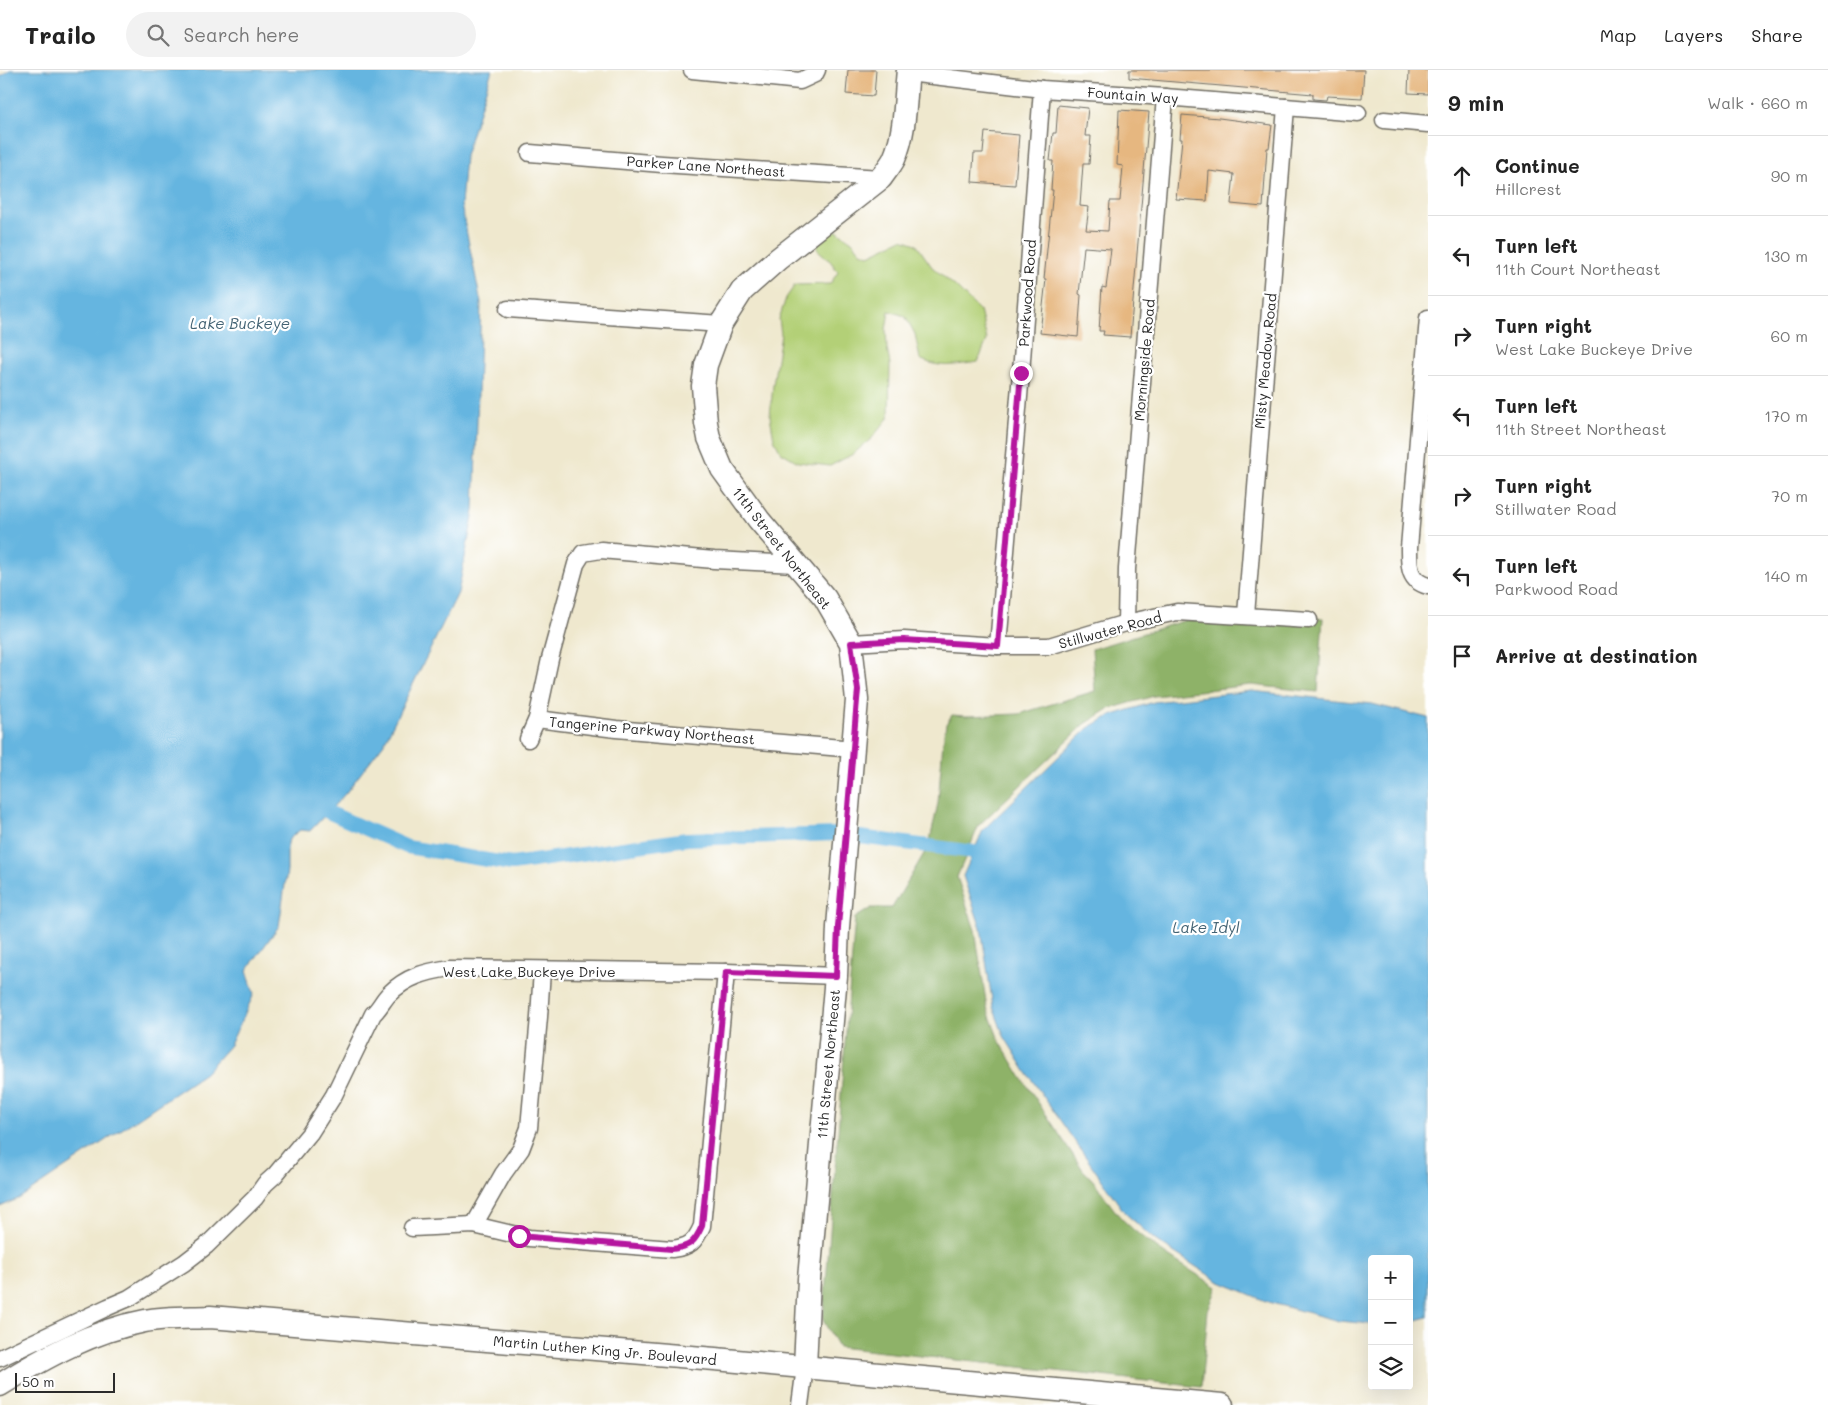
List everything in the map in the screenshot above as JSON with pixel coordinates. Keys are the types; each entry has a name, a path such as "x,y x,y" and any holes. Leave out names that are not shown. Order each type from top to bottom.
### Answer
{"street":[{"path":"692,70 800,82 816,74 817,70"},
{"name":"Fountain Way","path":"908,72 1042,89 1358,113"},
{"name":"11th Street Northeast","path":"800,1405 805,1367 809,1280 836,976 838,927 858,690 851,643 824,598 722,469 709,438 703,407 703,386 706,366 721,324 742,291 881,178 894,160 899,144 908,72"},
{"name":"Parkwood Road","path":"998,646 1042,89"},
{"name":"Morningside Road","path":"1126,623 1126,569 1166,97"},
{"name":"Misty Meadow Road","path":"1246,615 1286,107"},
{"path":"1384,120 1428,124"},
{"name":"Parker Lane Northeast","path":"530,153 662,164 881,178"},
{"path":"508,309 721,324"},
{"path":"1428,318 1409,548 1409,570 1420,584 1428,586"},
{"name":"Tangerine Parkway Northeast","path":"796,564 714,560 601,550 583,553 576,564 568,592 550,659 537,719 616,729 854,748"},
{"name":"Stillwater Road","path":"851,643 904,640 998,646 1049,646 1126,623 1177,612 1309,620"},
{"path":"528,739 537,719"},
{"name":"West Lake Buckeye Drive","path":"0,1358 129,1298 184,1263 218,1236 255,1198 264,1184 310,1133 334,1095 372,1014 377,1011 380,1003 402,981 428,972 449,968 726,972 836,976"},
{"path":"474,1225 521,1149 529,1128 542,970"},
{"path":"412,1228 474,1225 529,1238 672,1249 684,1247 697,1238 702,1226 726,972"},
{"name":"Martin Luther King Jr. Boulevard","path":"0,1384 41,1359 97,1334 143,1321 202,1318 251,1320 805,1367 1222,1405"}],"green space":[{"path":"837,231 852,241 861,252 869,255 902,239 916,244 932,267 980,311 987,340 978,362 941,365 927,362 920,359 915,334 905,316 889,311 886,330 890,364 889,417 872,438 853,454 830,466 798,462 781,452 774,439 770,416 781,334 779,319 786,298 795,285 830,284 838,272 831,262 817,249 819,236 823,233"},
{"path":"1323,618 1318,692 1251,685 1154,696 1109,709 1085,724 979,825 957,877 975,930 987,1008 999,1040 1022,1078 1083,1170 1094,1181 1122,1219 1156,1247 1217,1287 1208,1311 1201,1387 838,1347 823,1320 855,918 871,908 892,908 929,845 938,803 946,724 952,715 1019,714 1095,691 1092,649 1186,620"}],"water":[{"name":"Lake Buckeye","path":"10,70 492,70 465,156 461,205 481,303 474,511 458,593 384,743 345,794 310,831 300,830 289,839 287,871 279,926 247,970 254,994 230,1045 205,1073 20,1198 0,1207 0,77"},
{"name":"Lake Idyl","path":"1251,691 1372,704 1428,718 1428,1317 1413,1321 1413,1255 1368,1255 1368,1324 1339,1321 1268,1302 1218,1281 1155,1240 1125,1213 1027,1073 1004,1036 993,1007 981,928 963,876 983,830 1088,728 1110,716 1154,702"}],"building":[{"path":"848,70 876,70 874,96 846,94"},
{"path":"1129,70 1364,70 1362,98 1327,96 1326,100 1313,99 1313,94 1129,78"},
{"path":"1409,70 1428,70 1428,94 1408,93"},
{"path":"1058,105 1088,108 1085,136 1091,136 1089,164 1083,164 1080,206 1089,207 1086,230 1108,231 1110,201 1120,201 1123,166 1117,165 1119,110 1149,112 1130,337 1103,335 1104,331 1099,331 1102,287 1106,288 1111,249 1084,247 1079,294 1081,295 1078,337 1040,333 1053,190 1051,190 1053,161 1050,161 1053,133 1056,133"},
{"path":"1182,115 1272,125 1269,148 1267,148 1263,207 1231,204 1234,174 1209,171 1207,201 1176,199 1182,139 1180,139"},
{"path":"985,132 1019,135 1015,185 972,182 974,153 983,153"}],"waterway":[{"path":"328,812 407,847 512,864 687,839 837,834 974,852"}],"route":[{"path":"519,1236 672,1249 684,1247 697,1238 702,1226 726,972 836,976 838,927 858,690 851,643 904,640 998,646 1021,373"}]}
